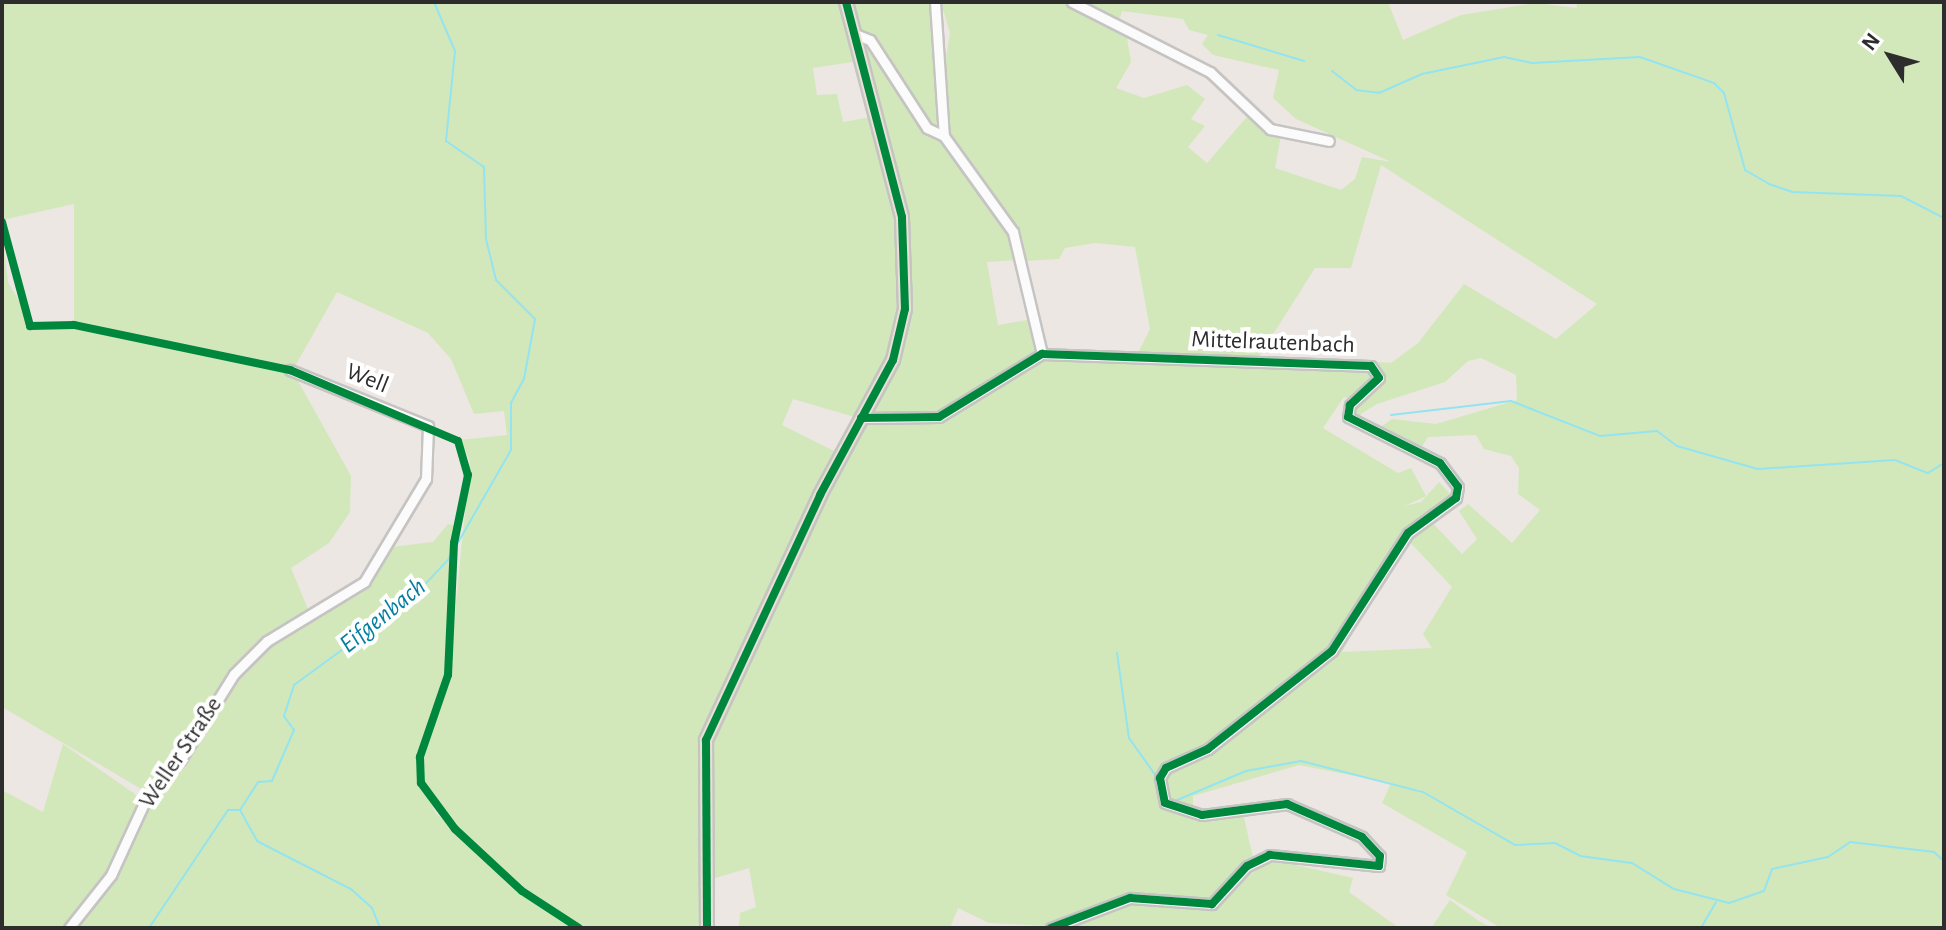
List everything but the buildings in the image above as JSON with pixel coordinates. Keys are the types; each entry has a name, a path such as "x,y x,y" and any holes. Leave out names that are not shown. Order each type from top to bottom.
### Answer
{"main road":[{"path":"707,928 706,740 902,332 908,257 846,2"}],"street":[{"path":"935,2 944,136"},
{"path":"1072,2 1210,72 1270,129 1329,141"},
{"path":"855,34 870,40 927,128 944,136 1013,232 1042,354 939,417 897,423 861,418"},
{"name":"Mittelrautenbach","path":"1042,354 1374,366 1377,381 1350,405 1348,417 1440,463 1458,487 1456,498 1402,541 1332,651 1208,749 1166,768 1161,791 1173,808 1202,815 1275,800 1358,834 1381,858 1376,867 1317,854 1270,855 1204,906 1130,898 1051,928"},
{"name":"Well","path":"290,370 428,426 426,479 399,516 381,563 324,608"},
{"name":"Weller Straße","path":"69,928 111,875 146,799 181,759 234,674 267,641 324,608"}],"green space":[{"path":"2,2 842,2 859,61 813,68 817,95 837,94 843,122 871,117 904,248 904,287 887,364 858,418 793,399 782,425 838,453 863,425 951,414 1048,357 1368,368 1377,375 1353,400 1344,397 1323,428 1398,473 1411,468 1426,496 1405,506 1421,502 1439,482 1453,497 1407,532 1342,652 1432,648 1423,634 1452,587 1407,539 1428,518 1462,554 1477,539 1459,511 1468,504 1512,543 1540,510 1518,494 1519,468 1511,456 1484,449 1476,435 1428,437 1418,453 1376,430 1392,419 1436,424 1517,400 1516,375 1481,358 1468,361 1445,382 1377,404 1353,419 1351,411 1382,375 1378,362 1391,363 1418,343 1464,284 1556,339 1597,304 1381,165 1351,268 1315,268 1258,358 1136,357 1150,329 1135,247 1095,243 1065,248 1059,259 1024,261 948,136 943,78 950,33 941,2 1064,2 1127,38 1131,62 1116,88 1144,98 1187,85 1205,99 1191,119 1205,126 1188,147 1207,163 1252,111 1281,135 1275,168 1341,190 1355,179 1362,157 1391,162 1296,119 1273,98 1279,70 1213,55 1202,44 1208,35 1189,30 1183,19 1122,11 1120,18 1075,2 1388,2 1403,40 1461,15 1536,3 1577,8 1576,2 1944,2 1944,928 1501,928 1446,895 1467,852 1382,803 1391,783 1299,765 1193,796 1193,814 1243,813 1253,858 1215,900 1148,896 1048,926 989,923 958,908 950,928 739,928 740,913 756,907 749,868 709,880 703,928 71,928 148,801 250,655 365,583 391,547 433,542 448,524 457,526 447,675 419,758 420,784 436,813 458,834 423,783 422,757 449,675 470,461 460,440 507,435 504,411 474,414 451,359 428,333 337,292 294,368 74,323 74,204 2,220"},
{"path":"850,2 932,2 941,130 929,126 869,35 858,31"},
{"path":"863,38 930,136 944,143 1003,219 1020,260 987,262 998,325 1033,319 1038,348 972,399 926,417 867,417 906,333 912,266"},
{"path":"2,230 8,282 35,328 75,327 293,372 351,476 350,512 329,543 291,568 310,614 249,654 148,793 2,707"},
{"path":"63,744 135,794 139,805 109,874 65,928 2,928 2,790 43,812"},
{"path":"1270,859 1353,878 1349,892 1399,928 1054,928 1131,900 1210,907"},
{"path":"1450,900 1479,921 1492,928 1431,928"}],"waterway":[{"name":"Eifgenbach","path":"149,928 228,810 240,810 258,782 272,781 294,730 284,716 294,685 410,600 448,560 511,450 511,403 524,379 535,319 496,280 486,239 484,167 446,141 455,51 434,2"},
{"path":"1218,35 1304,61"},
{"path":"1332,71 1356,90 1379,93 1422,74 1504,57 1532,63 1640,57 1714,83 1724,93 1745,170 1769,184 1792,192 1901,196 1944,218"},
{"path":"1391,415 1511,401 1600,436 1657,431 1677,446 1758,469 1895,460 1928,473 1944,463"},
{"path":"1117,653 1129,738 1156,776"},
{"path":"1175,801 1246,771 1301,761 1423,792 1515,845 1555,843 1580,856 1632,863 1674,889 1729,903 1764,891 1772,869 1828,857 1850,842 1934,852 1944,861"},
{"path":"240,810 257,841 351,889 372,908 380,928"},
{"path":"1701,928 1716,902"}],"cycle path":[{"path":"707,928 706,740 820,495 893,360 905,309 902,217 846,2"},
{"path":"2,222 30,326 74,325 290,370 458,441 468,475 454,543 448,675 420,757 421,783 455,829 522,891 579,928"},
{"path":"861,418 939,417 1042,354 1371,366 1379,378 1350,405 1348,417 1440,463 1458,487 1456,498 1408,533 1332,651 1208,749 1166,768 1160,778 1165,803 1202,815 1287,804 1362,837 1380,856 1379,866 1270,855 1247,866 1212,904 1130,898 1051,928"}]}
